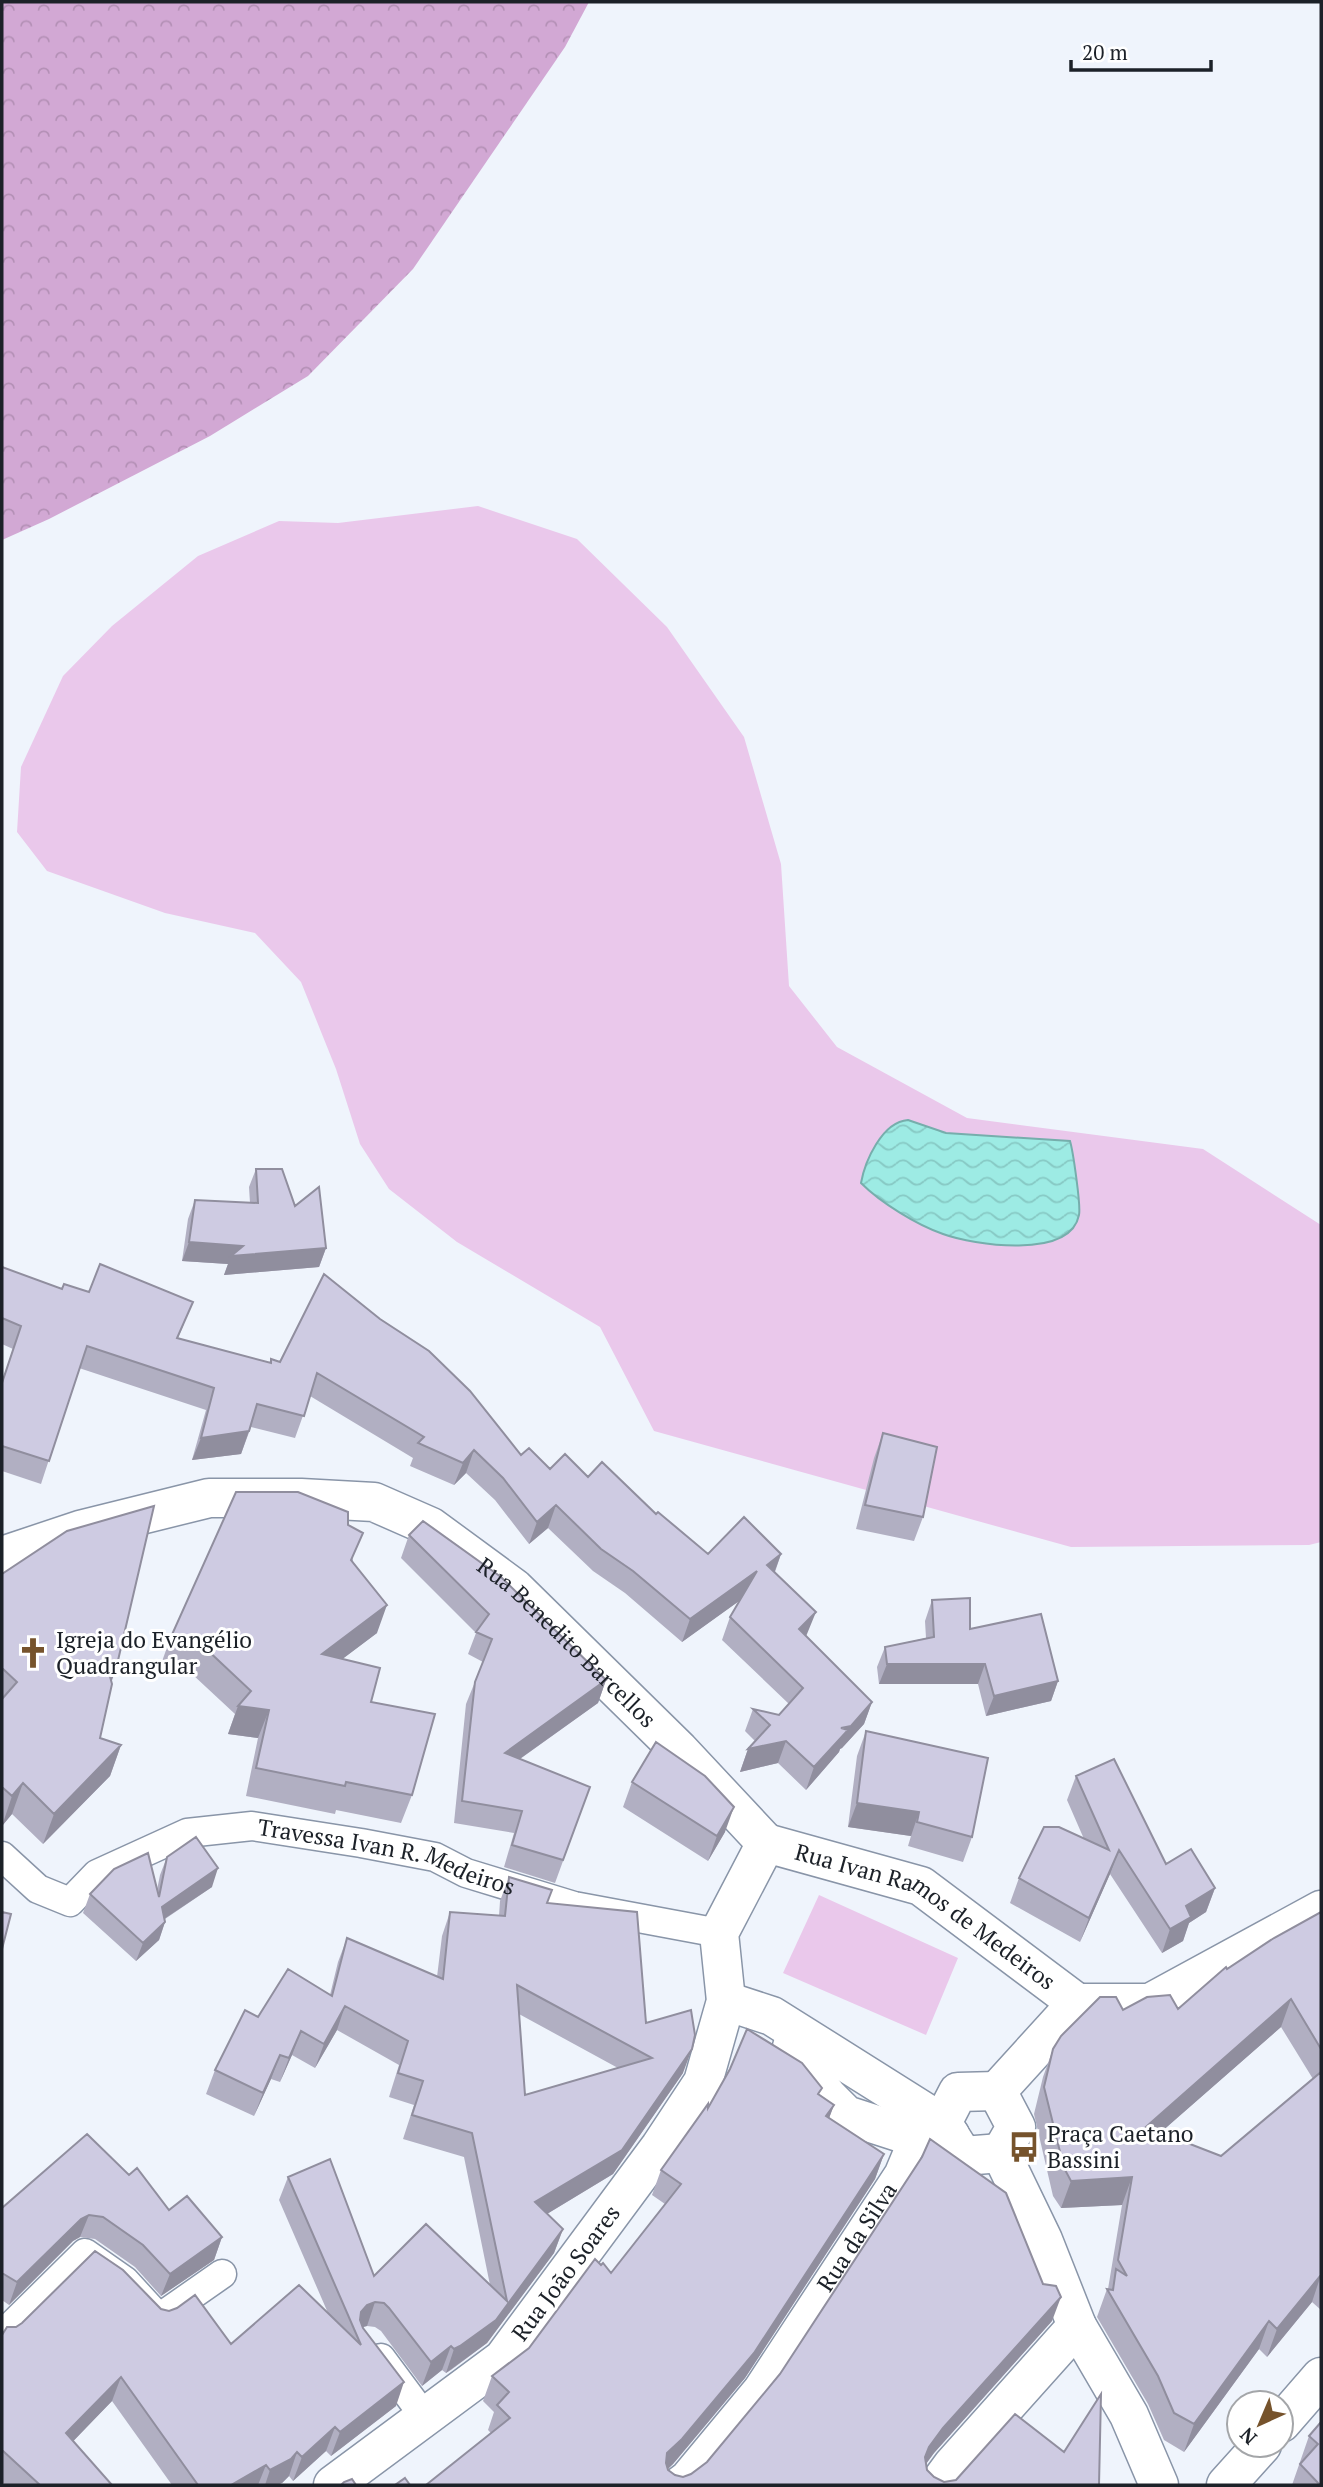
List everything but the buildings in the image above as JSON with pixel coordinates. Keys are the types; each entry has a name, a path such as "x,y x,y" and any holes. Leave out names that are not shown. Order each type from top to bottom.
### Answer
{"street":[{"name":"Rua Benedito Barcellos","path":"2,1556 80,1530 209,1498 301,1498 374,1502 431,1527 514,1588 679,1750 766,1843"},
{"path":"766,1843 719,1933 726,2001 772,2016 936,2132 963,2156 1001,2153"},
{"name":"Rua Ivan Ramos de Medeiros","path":"766,1843 921,1886 1077,2003"},
{"path":"936,2132 958,2092 997,2091 1077,2003 1150,2003 1321,1910"},
{"name":"Rua João Soares","path":"333,2485 503,2359 660,2147 703,2082 726,2001"},
{"path":"997,2091 1016,2127 1001,2153"},
{"path":"1001,2153 1043,2240 1077,2326 1129,2415 1159,2485"},
{"path":"938,2485 1077,2326"},
{"path":"1295,2407 1321,2377"},
{"path":"1226,2485 1249,2459"}],"lane":[{"name":"Travessa Ivan R. Medeiros","path":"2,1856 38,1889 70,1902 97,1874 187,1833 252,1826 435,1857 467,1873 574,1906 719,1933"},
{"name":"Rua da Silva","path":"673,2485 685,2476 758,2388 899,2173 936,2132"},
{"path":"2,2335 85,2253 125,2281 159,2318 222,2274"},
{"path":"368,2342 424,2416"}],"shaded area":[{"path":"478,506 577,539 667,627 744,737 781,864 789,986 837,1047 967,1118 1203,1149 1321,1225 1321,1542 1309,1545 1071,1547 654,1431 600,1327 457,1242 389,1189 360,1144 336,1069 301,982 255,933 165,913 47,871 17,832 21,767 63,676 112,626 198,556 279,521 338,523"},
{"path":"819,1895 958,1958 926,2035 783,1973"}],"green space":[{"path":"2,2 589,2 565,47 413,269 308,376 210,436 49,519 2,540"}],"water":[{"path":"908,1120 946,1133 1070,1141 1079,1210 1072,1229 1058,1238 1040,1244 997,1245 957,1238 933,1230 889,1206 861,1183 866,1164 876,1144 890,1128"}],"place":[{"name":"Igreja do Evangélio Quadrangular","path":"33,1653"},
{"name":"Praça Caetano Bassini","path":"1024,2147"}]}
